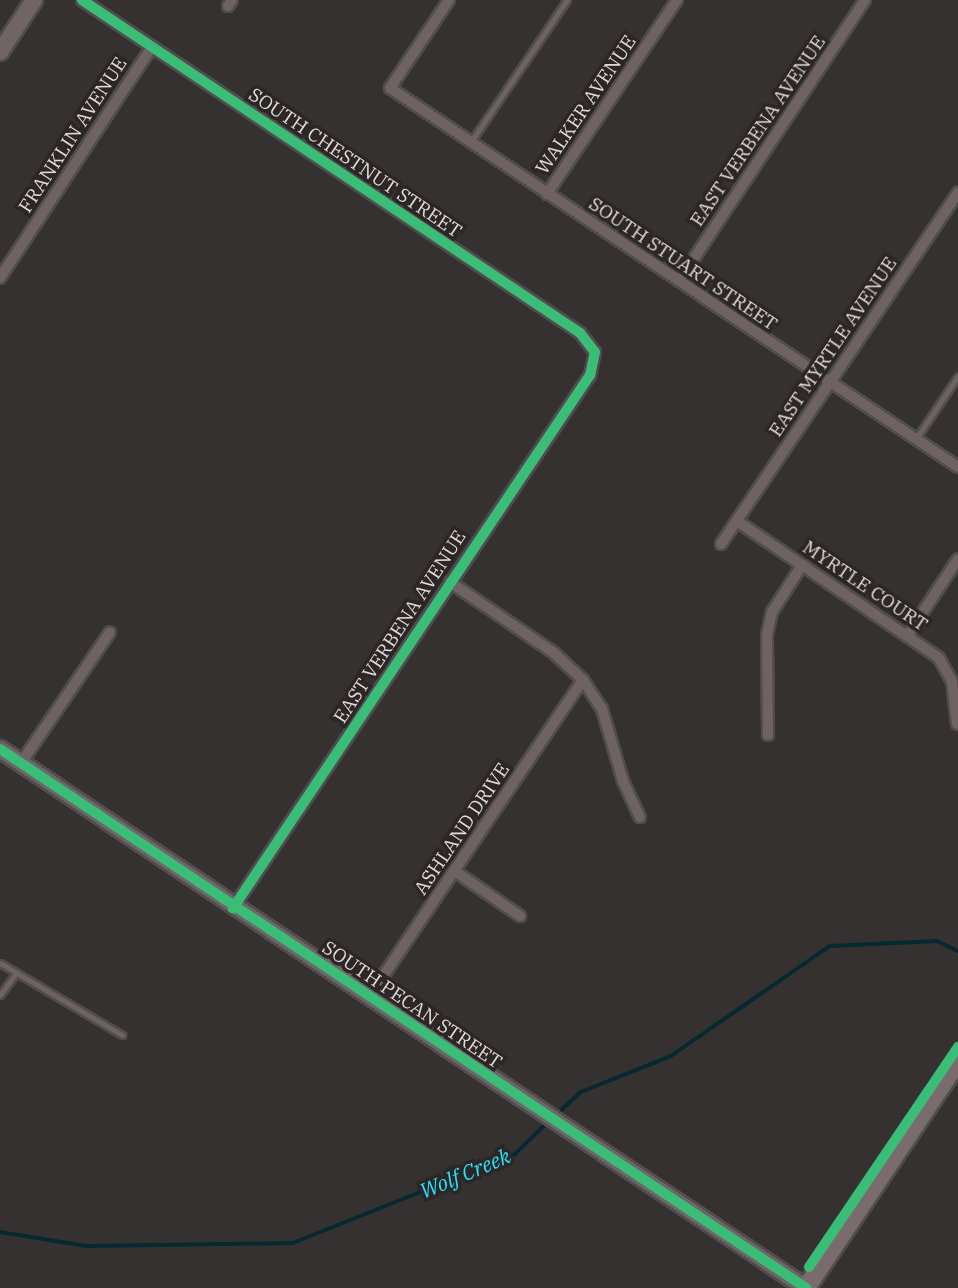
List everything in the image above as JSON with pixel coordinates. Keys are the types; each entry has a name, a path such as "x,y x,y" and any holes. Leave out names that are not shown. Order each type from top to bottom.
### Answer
{"main road":[{"path":"806,1288 958,1061"}],"street":[{"path":"0,52 34,0"},
{"name":"SOUTH CHESTNUT STREET","path":"82,0 580,333 595,352 595,365"},
{"name":"SOUTH STUART STREET","path":"449,0 390,88 958,467"},
{"name":"WALKER AVENUE","path":"547,194 677,0"},
{"name":"EAST VERBENA AVENUE","path":"679,281 865,0"},
{"name":"FRANKLIN AVENUE","path":"0,278 152,47"},
{"name":"EAST MYRTLE AVENUE","path":"737,520 958,193"},
{"name":"EAST VERBENA AVENUE","path":"233,908 595,365"},
{"path":"721,544 737,520"},
{"name":"MYRTLE COURT","path":"737,520 907,636 947,669 957,724"},
{"path":"907,636 958,559"},
{"path":"768,735 767,635 772,612 802,565"},
{"path":"450,582 554,653 583,680 602,709 623,781 640,817"},
{"path":"21,764 110,632"},
{"name":"ASHLAND DRIVE","path":"369,997 456,872 583,680"},
{"name":"SOUTH PECAN STREET","path":"0,749 233,908 806,1288"},
{"path":"456,872 520,916"}],"lane":[{"path":"470,143 567,0"},
{"path":"915,440 958,376"},
{"path":"0,963 122,1035"},
{"path":"0,995 15,974"}],"waterway":[{"name":"Wolf Creek","path":"555,1116 581,1092 671,1056 830,946 937,941 958,951"},
{"name":"Wolf Creek","path":"0,1232 86,1246 293,1243 515,1154 549,1121"}],"cycle path":[{"path":"82,0 580,333 595,352 590,375 233,908"},
{"path":"0,749 806,1288"},
{"path":"809,1267 958,1047"}]}
